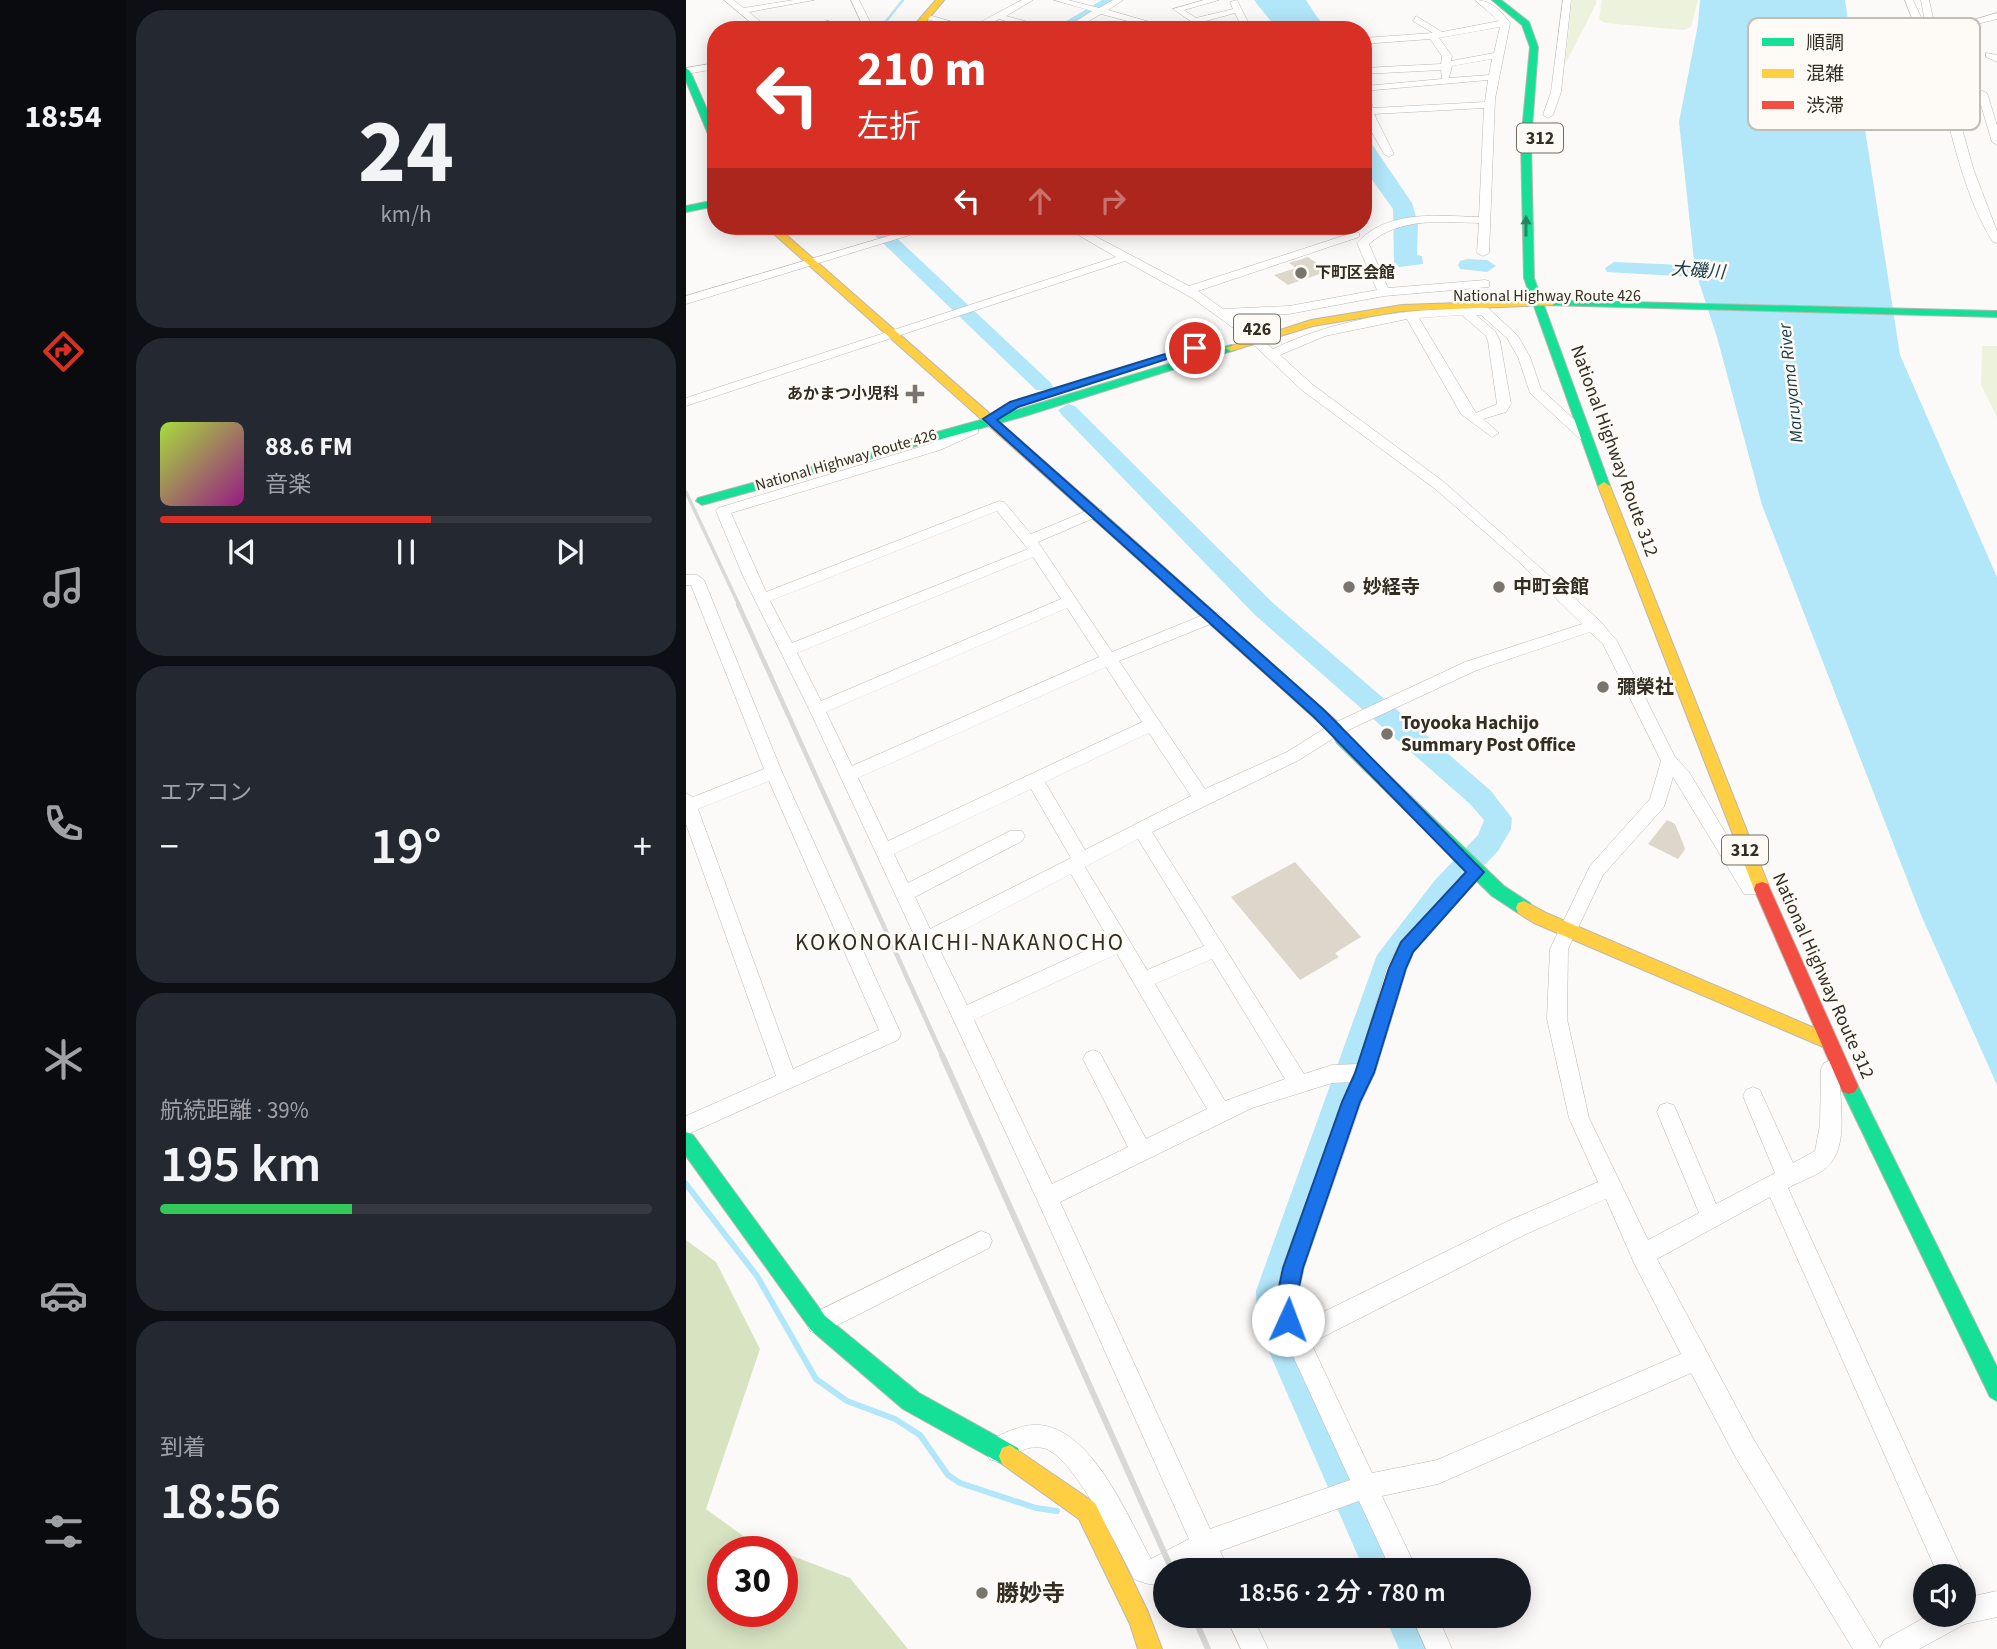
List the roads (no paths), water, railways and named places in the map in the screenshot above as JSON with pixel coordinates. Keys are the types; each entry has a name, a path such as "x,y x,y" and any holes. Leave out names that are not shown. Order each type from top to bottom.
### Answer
{"main road":[{"path":"921,21 940,0"},
{"name":"National Highway Route 312","path":"1496,0 1526,24 1534,47 1526,142 1529,278 1585,436 1686,703 1771,912 1827,1041 1997,1390"},
{"name":"312","path":"1502,0 1534,24 1543,47 1539,169 1543,278 1536,297"},
{"path":"686,71 707,120"},
{"path":"686,209 707,205"},
{"path":"780,235 1096,512 1336,729 1498,891 1540,918 1827,1041"},
{"name":"National Highway Route 426","path":"702,501 989,419 1014,405 1362,305 1479,295 1997,314"},
{"name":"National Highway Route 426","path":"1567,298 1997,305"},
{"path":"686,1141 818,1323 911,1401 1047,1479 1087,1511 1150,1649"}],"street":[{"path":"728,0 755,21"},
{"path":"742,11 790,1 810,0"},
{"path":"855,0 866,21"},
{"path":"989,21 1029,0"},
{"path":"1058,0 1138,21"},
{"path":"1080,21 1119,0"},
{"path":"1215,0 1177,9 1195,21 1238,10"},
{"path":"1233,0 1244,21"},
{"path":"1479,0 1497,12 1505,23 1488,105 1484,153 1483,253"},
{"path":"1548,116 1556,92 1567,0"},
{"path":"1909,0 1917,18"},
{"path":"1925,0 1928,18"},
{"path":"998,16 1016,21"},
{"path":"1980,20 1997,16"},
{"path":"1416,19 1436,35 1447,56 1448,66 1443,84"},
{"path":"1372,67 1436,35 1505,23"},
{"path":"1372,44 1448,66 1499,55"},
{"path":"1402,54 1420,109"},
{"path":"686,71 707,68"},
{"path":"1372,89 1413,87 1493,77"},
{"path":"1980,92 1994,121 1997,142"},
{"path":"1372,111 1488,105"},
{"path":"1372,119 1389,154"},
{"path":"1957,130 1987,225 1997,240"},
{"path":"1384,292 1363,243 1386,226 1424,221 1485,220"},
{"path":"686,300 901,235"},
{"path":"1085,235 1191,293 1221,313 1342,415 1439,485 1595,625 1619,660 1670,761 1683,776 1744,883 1771,912"},
{"path":"1191,293 1355,235"},
{"path":"686,402 1126,257"},
{"path":"1221,313 1289,310 1384,292 1479,295"},
{"path":"1272,354 1300,338 1320,332 1412,317 1465,312 1479,295"},
{"path":"1479,295 1511,336 1524,358 1535,390 1585,436"},
{"path":"1465,312 1491,334 1494,341 1504,404 1500,409 1472,418"},
{"path":"1412,317 1472,418 1492,433"},
{"path":"989,419 969,433 935,447 723,511 762,599 1048,1196 1210,1558"},
{"path":"762,599 999,505 1033,545 1202,798"},
{"path":"788,651 1033,545 1096,512"},
{"path":"686,580 697,580 774,772 891,1034 686,1125"},
{"path":"817,709 1069,601"},
{"path":"848,775 1109,659 1213,617"},
{"path":"927,940 1202,798 1293,756 1336,729 1377,709 1471,666 1595,625"},
{"path":"883,851 1153,724"},
{"path":"1670,761 1658,802 1595,871 1559,949 1557,1019 1579,1118 1642,1255 1745,1448 1868,1649"},
{"path":"774,772 687,805 787,1080"},
{"path":"1035,780 1122,943 1220,1112"},
{"path":"1141,829 1298,1084"},
{"path":"904,894 1016,836"},
{"path":"1397,1558 1356,1490 1288,1320 1286,1301 1293,1268 1351,1102 1355,1072 1407,947 1470,865"},
{"path":"963,1016 1122,943"},
{"path":"1144,980 1216,949"},
{"path":"1093,1059 1141,1151"},
{"path":"1642,1255 1823,1158 1829,1146 1832,1122 1830,1070 1838,1063"},
{"path":"1048,1196 1220,1112 1298,1084 1355,1072"},
{"path":"1752,1096 1782,1180 1946,1564"},
{"path":"1667,1112 1711,1217"},
{"path":"1296,1338 1516,1228 1610,1187"},
{"path":"818,1323 981,1241"},
{"path":"998,1450 1021,1436 1051,1437 1086,1469 1143,1570 1155,1573 1204,1544 1356,1490 1438,1472 1697,1359"},
{"path":"1976,1608 1997,1604"},
{"path":"1893,1649 1932,1627"},
{"path":"1244,1628 1255,1649"},
{"path":"1430,1628 1439,1649"}],"water":[{"path":"1254,0 1306,0 1321,21 1271,21"},
{"name":"Maruyama River","path":"1700,0 1845,0 1848,18 1748,18 1748,130 1865,130 1900,355 1997,577 1997,1085 1921,915 1762,505 1717,337 1695,270 1679,122 1698,24"},
{"path":"1372,144 1412,203 1418,224 1417,255 1422,256 1423,264 1399,267 1394,262 1393,209 1372,180"}],"waterway":[{"path":"886,21 903,0"},
{"path":"1074,21 1112,0"},
{"path":"884,235 1043,386"},
{"name":"大磯川","path":"1467,265 1487,266"},
{"name":"大磯川","path":"1614,268 1730,273"},
{"path":"1068,410 1264,609 1480,797 1498,818 1497,829 1488,843 1445,888 1392,955 1274,1291 1275,1324 1380,1558"},
{"path":"686,1184 757,1276 816,1379 847,1401 895,1419 920,1435 948,1475 960,1483 1036,1508 1057,1511"},
{"path":"1411,1628 1421,1649"}],"railway":[{"path":"686,492 739,605"},
{"path":"738,604 943,1057"},
{"path":"942,1055 1167,1558"},
{"path":"1199,1628 1208,1649"}],"place":[{"name":"下町区会館","path":"1301,273"},
{"name":"あかまつ小児科","path":"915,394"},
{"name":"妙経寺","path":"1349,587"},
{"name":"中町会館","path":"1499,587"},
{"name":"彌榮社","path":"1603,687"},
{"name":"Toyooka Hachijo Summary Post Office","path":"1387,734"},
{"name":"勝妙寺","path":"982,1593"}],"district":[{"name":"KOKONOKAICHI-NAKANOCHO","path":"960,942"}]}
